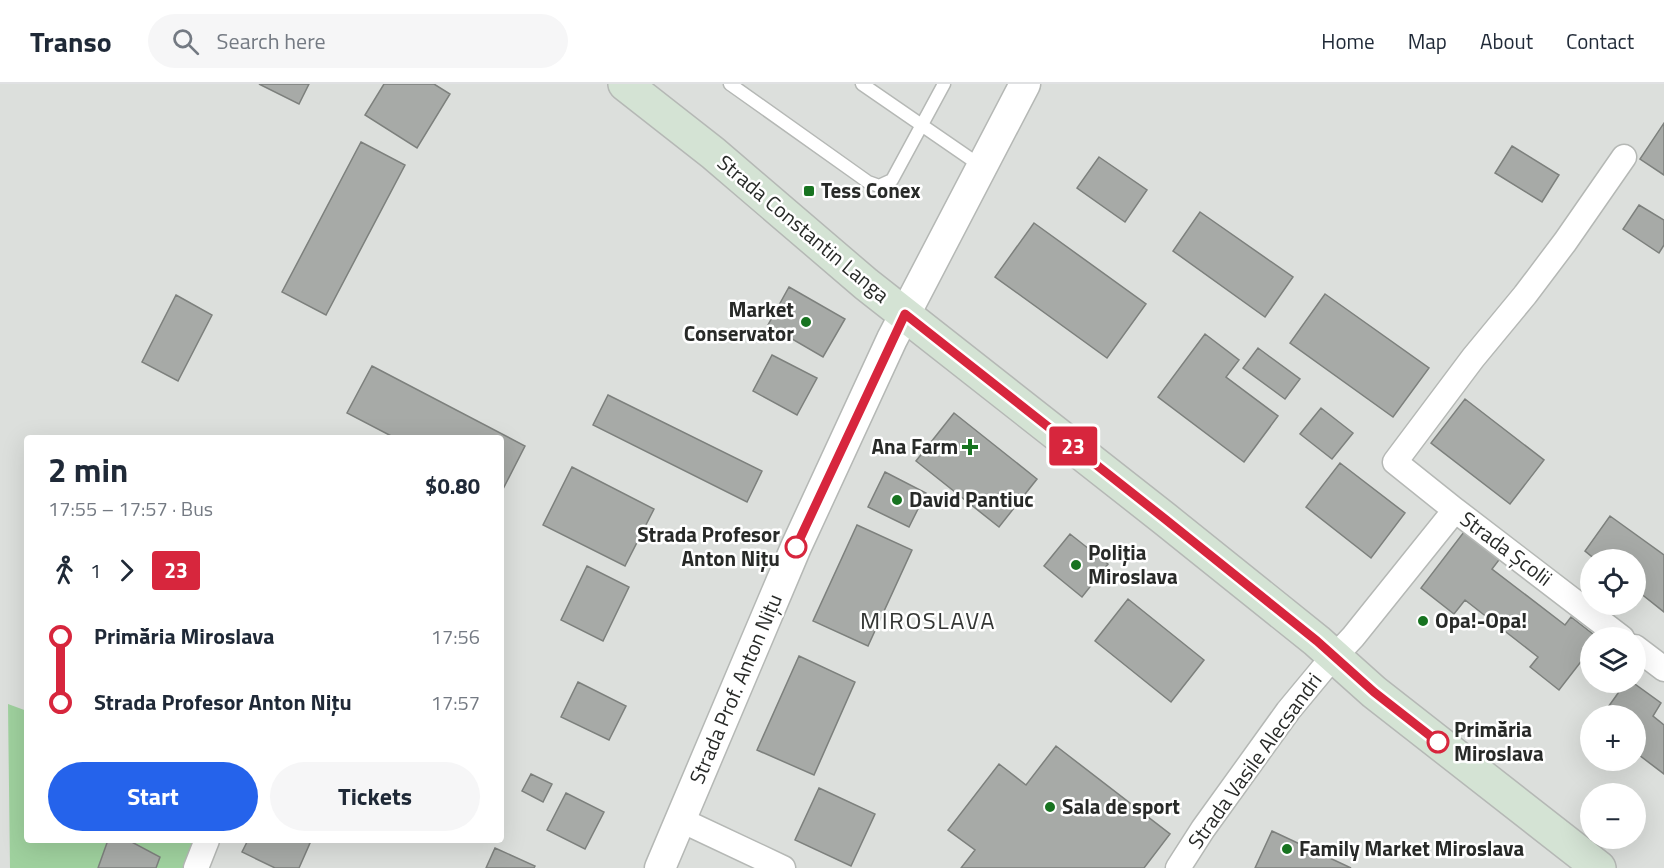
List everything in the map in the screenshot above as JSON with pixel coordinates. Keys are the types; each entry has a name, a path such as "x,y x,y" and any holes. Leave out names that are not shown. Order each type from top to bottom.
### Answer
{"main road":[{"name":"Strada Constantin Langa","path":"625,84 713,153 866,284 1165,519 1335,657 1374,692 1599,868"}],"street":[{"name":"Strada Prof. Anton Nițu","path":"660,868 796,547 905,314 1025,84"},
{"path":"1455,510 1395,462 1473,358 1565,242 1624,157"},
{"name":"Strada Școlii","path":"1335,657 1455,510 1609,627"},
{"path":"1646,655 1664,669"},
{"name":"Strada Vasile Alecsandri","path":"1178,868 1263,744 1335,657"},
{"path":"681,820 783,868"},
{"path":"196,868 206,843"}],"lane":[{"path":"730,84 868,182 879,186 892,180 944,84"},
{"path":"862,84 982,166"}],"green space":[{"path":"8,704 24,710 24,843 195,843 185,868 10,868"}],"building":[{"path":"259,84 309,84 299,104"},
{"path":"384,84 434,84 450,94 417,148 365,115"},
{"path":"1664,123 1664,175 1640,159"},
{"path":"361,142 405,165 326,315 282,292"},
{"path":"1512,146 1559,175 1542,202 1495,173"},
{"path":"1099,157 1147,190 1125,222 1077,188"},
{"path":"1639,205 1664,220 1664,245 1659,253 1623,229"},
{"path":"1200,212 1293,277 1265,317 1173,251"},
{"path":"1034,223 1146,304 1107,358 995,277"},
{"name":"Market Conservator","path":"789,287 845,319 823,357 768,325"},
{"path":"1325,294 1429,368 1393,417 1290,343"},
{"path":"176,295 212,315 178,381 142,362"},
{"path":"1205,334 1239,360 1226,377 1278,416 1244,462 1158,397"},
{"path":"1258,348 1300,379 1285,399 1243,368"},
{"path":"772,355 817,378 797,415 753,391"},
{"path":"372,366 504,435 389,435 347,413"},
{"path":"608,395 762,471 747,502 593,425"},
{"path":"1465,399 1544,460 1510,504 1431,443"},
{"path":"1321,408 1353,433 1332,459 1300,434"},
{"path":"954,413 1037,479 999,527 916,461"},
{"path":"504,435 525,446 504,487"},
{"path":"1340,463 1405,513 1371,558 1306,507"},
{"path":"572,467 654,509 625,566 543,525"},
{"name":"David Pantiuc","path":"885,472 926,493 909,527 868,507"},
{"path":"1610,516 1664,555 1664,612 1646,598 1646,549 1586,549"},
{"path":"857,525 912,550 868,646 813,621"},
{"path":"1467,528 1502,556 1492,569 1565,625 1571,617 1584,627 1580,627 1580,663 1559,690 1530,667 1538,657 1465,600 1454,614 1421,588"},
{"name":"Poliția Miroslava","path":"1070,534 1108,564 1082,597 1044,566"},
{"path":"587,566 629,587 603,641 561,620"},
{"path":"1128,599 1204,660 1171,702 1095,641"},
{"path":"799,656 855,682 814,775 757,750"},
{"path":"578,682 626,706 609,740 561,717"},
{"path":"1646,692 1661,703 1653,716 1664,725 1664,774 1646,760 1646,705 1610,705 1618,693"},
{"name":"Sala de sport","path":"1056,746 1170,834 1144,868 961,868 975,850 948,830 999,764 1026,785"},
{"path":"531,774 552,784 543,802 522,791"},
{"path":"819,788 875,814 851,866 795,840"},
{"path":"566,793 604,812 585,849 547,830"},
{"name":"Family Market Miroslava","path":"1272,831 1351,868 1255,868"},
{"path":"107,843 134,843 160,857 156,868 98,868"},
{"path":"246,843 310,843 299,868 275,868 242,852"},
{"path":"495,848 535,866 534,868 486,868"}],"bus line":[{"name":"23","path":"796,547 905,314 1317,641 1374,692 1438,742"}],"place":[{"name":"Tess Conex","path":"809,191"},
{"name":"Market Conservator","path":"806,322"},
{"name":"Ana Farm","path":"970,447"},
{"name":"David Pantiuc","path":"897,500"},
{"name":"Strada Profesor Anton Nițu","path":"796,547"},
{"name":"Poliția Miroslava","path":"1076,565"},
{"name":"Opa!-Opa!","path":"1423,621"},
{"name":"Primăria Miroslava","path":"1438,742"},
{"name":"Sala de sport","path":"1050,807"},
{"name":"Family Market Miroslava","path":"1287,849"}],"district":[{"name":"MIROSLAVA","path":"928,621"}]}
